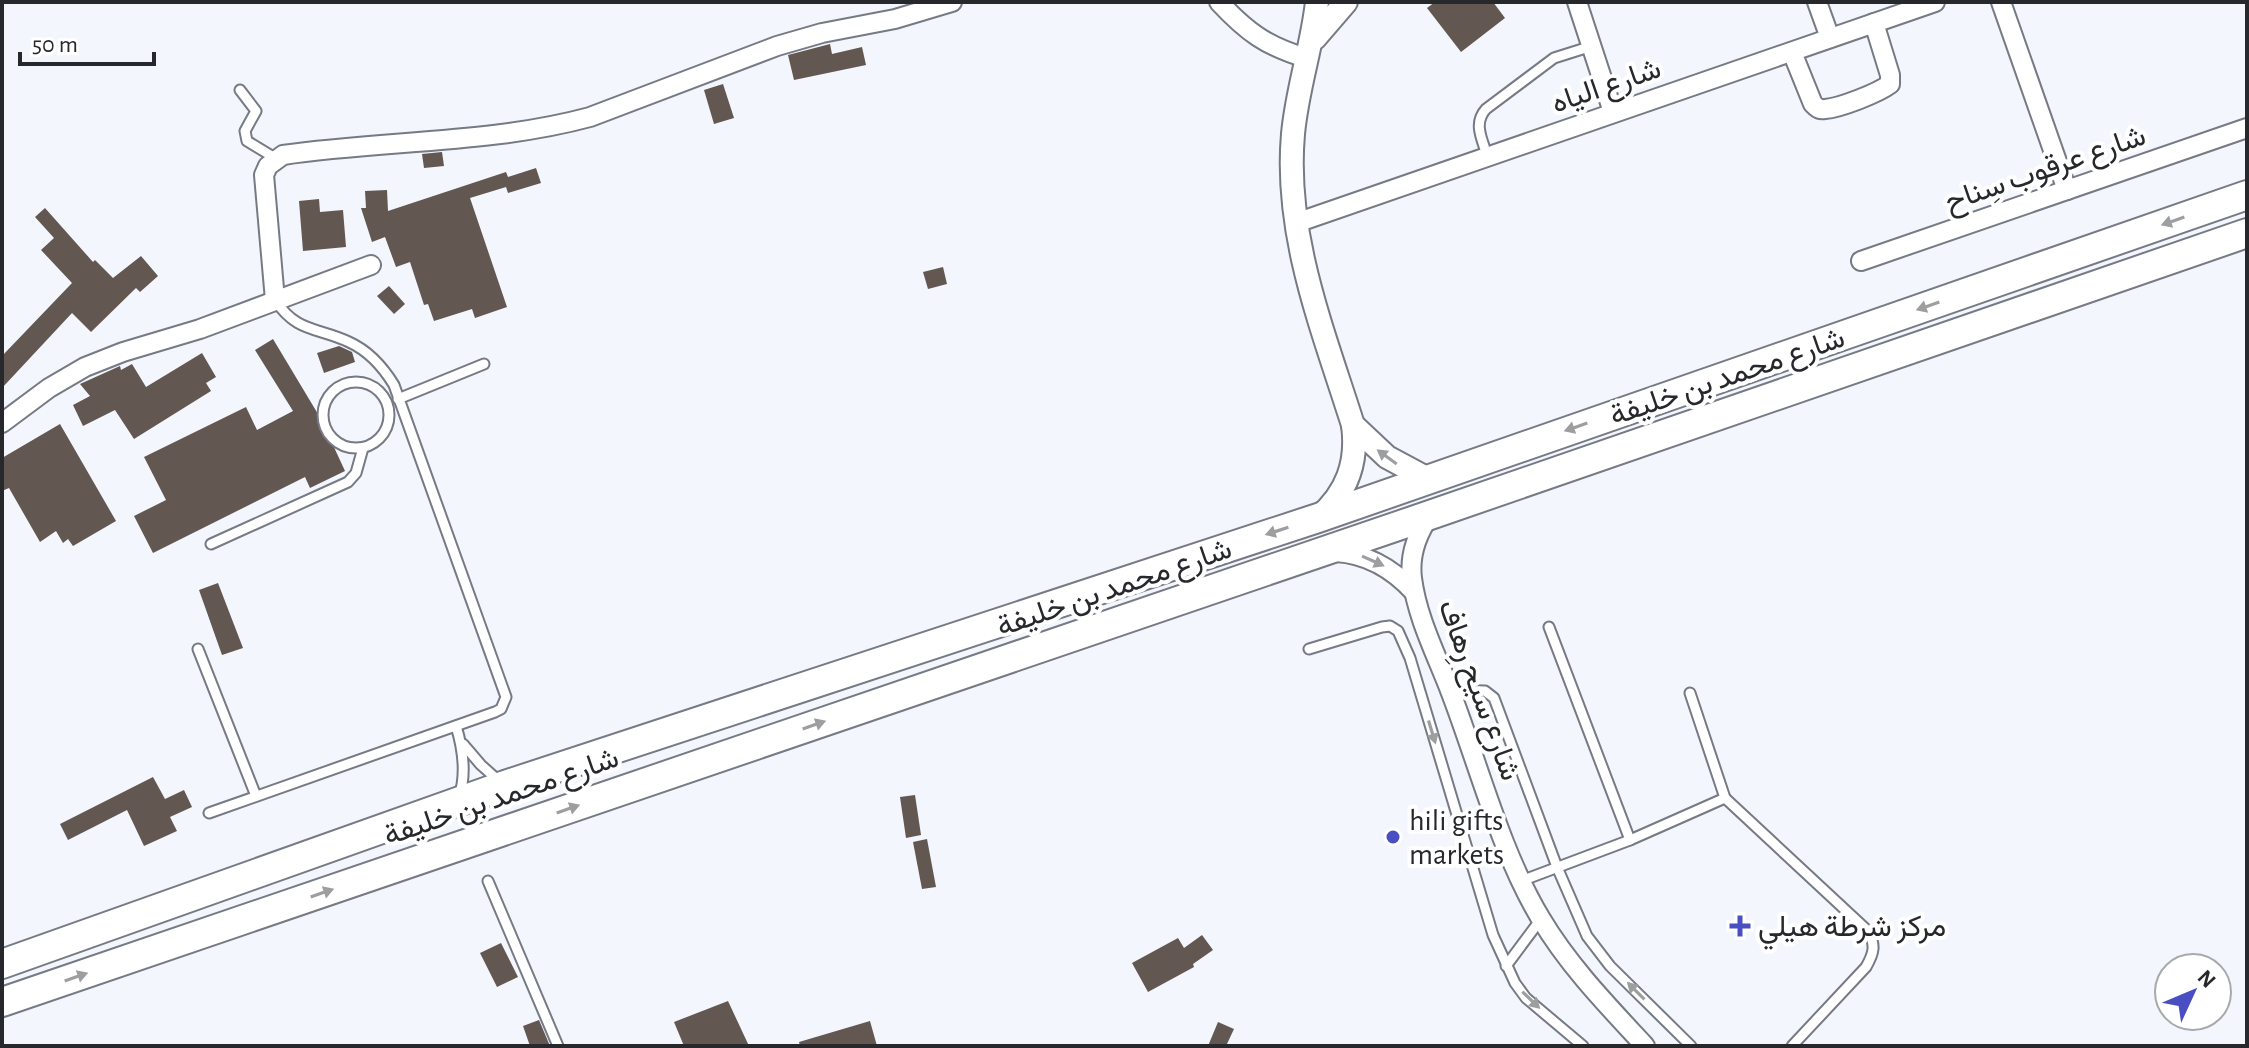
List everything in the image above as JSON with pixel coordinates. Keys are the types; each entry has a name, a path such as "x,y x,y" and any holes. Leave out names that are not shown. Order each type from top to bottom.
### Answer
{"highway":[{"name":"شارع محمد بن خليفة","path":"2,964 505,785 1318,518 2247,195"},
{"name":"شارع محمد بن خليفة","path":"14,998 2247,233"},
{"path":"2,1015 14,998"}],"street":[{"path":"275,300 264,175 275,158 563,124 590,117 777,46 822,33 895,19 952,2"},
{"path":"1219,2 1253,35 1279,50 1307,54"},
{"path":"1317,2 1293,134 1292,197 1304,269 1353,425 1355,455 1339,496 1318,518"},
{"path":"1307,54 1328,21 1346,2"},
{"path":"1577,2 1613,112"},
{"path":"1817,2 1830,38"},
{"name":"شارع الياه","path":"1296,223 1935,2"},
{"path":"2001,2 2067,190"},
{"path":"1792,52 1813,104 1821,109 1881,90 1890,84 1890,75 1874,23"},
{"name":"شارع عرقوب سِناح","path":"1861,261 2247,128"},
{"path":"2,423 49,388 85,367 200,329 371,265"},
{"path":"1353,425 1387,457 1428,479"},
{"name":"شارع سيح رِهاف","path":"1430,515 1414,544 1411,568 1415,593 1520,882 1541,919 1589,986 1645,1046"},
{"name":"شارع سيح رِهاف","path":"1322,552 1357,554 1373,560 1396,574 1415,593"}],"lane":[{"path":"1487,155 1479,126 1481,114 1554,58 1592,46"},
{"path":"240,90 256,111 245,131 247,141 275,158"},
{"path":"209,813 501,709 506,697 400,398 386,372 367,353 347,341 304,328 292,321 275,300"},
{"path":"387,403 484,364"},
{"path":"358,382 376,389 387,403 389,422 372,444 363,448 345,446 330,435 323,417 327,399 340,386 358,382"},
{"path":"211,544 348,482 356,473 363,448"},
{"path":"1309,649 1390,626 1398,631 1410,658 1493,935 1506,966 1526,998 1583,1046"},
{"path":"1549,627 1630,840"},
{"path":"198,649 256,796"},
{"path":"1410,658 1433,649"},
{"path":"1450,690 1485,691 1498,704 1577,917 1597,950 1691,1046"},
{"path":"1690,693 1725,798 1868,931 1875,943 1866,967 1792,1046"},
{"path":"456,726 464,773 456,804"},
{"path":"461,742 481,765 505,785"},
{"path":"1520,882 1630,840 1725,798"},
{"path":"488,881 558,1046"},
{"path":"1506,966 1541,919"}],"building":[{"path":"1435,2 1493,2 1505,18 1461,52 1427,8"},
{"path":"830,44 832,54 862,47 866,65 794,80 788,55"},
{"path":"723,84 734,118 714,124 704,90"},
{"path":"442,152 444,166 424,168 422,154"},
{"path":"536,168 541,183 508,193 506,187 470,198 507,307 475,318 472,309 434,321 428,304 424,305 410,262 396,267 385,237 372,242 361,208 366,208 365,191 387,190 388,211 506,172 508,177"},
{"path":"319,199 320,212 343,210 346,247 303,251 299,201"},
{"path":"45,208 93,262 95,260 113,278 141,256 158,276 140,292 136,288 91,332 72,313 2,388 2,356 72,283 41,250 54,238 35,217"},
{"path":"943,267 947,284 928,289 923,272"},
{"path":"389,286 405,304 394,314 377,296"},
{"path":"273,339 321,419 345,471 310,488 305,477 153,553 134,516 166,500 144,457 246,407 257,430 293,411 255,350"},
{"path":"339,346 352,352 355,362 324,373 317,353"},
{"path":"202,353 216,377 206,383 211,391 134,439 115,410 83,426 73,405 90,396 80,384 120,366 121,370 132,364 146,387"},
{"path":"60,424 116,521 73,546 68,539 63,543 56,531 40,542 9,488 2,491 2,458"},
{"path":"218,583 243,648 222,655 199,590"},
{"path":"153,777 165,799 184,790 192,807 170,817 177,831 144,846 127,810 68,840 60,824"},
{"path":"915,795 921,835 906,838 900,797"},
{"path":"927,839 936,887 922,889 913,842"},
{"path":"1202,935 1213,950 1193,964 1194,967 1148,992 1132,963 1178,938 1184,948"},
{"path":"501,943 518,977 497,987 480,953"},
{"path":"728,1001 749,1046 684,1046 674,1022"},
{"path":"539,1020 550,1046 530,1046 523,1026"},
{"path":"870,1021 877,1046 800,1046 799,1042"},
{"path":"1218,1022 1234,1029 1226,1046 1208,1046"}],"place":[{"name":"hili gifts markets","path":"1393,837"},
{"name":"مركز شرطة هيلي","path":"1740,926"}]}
